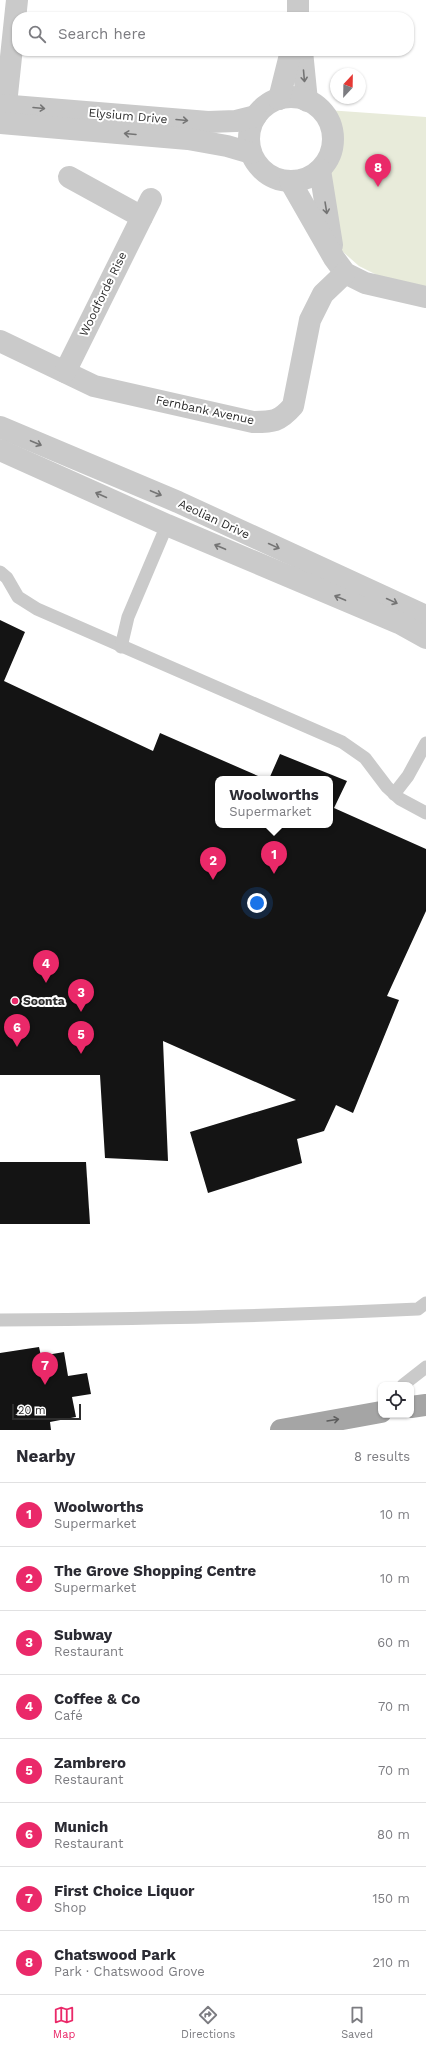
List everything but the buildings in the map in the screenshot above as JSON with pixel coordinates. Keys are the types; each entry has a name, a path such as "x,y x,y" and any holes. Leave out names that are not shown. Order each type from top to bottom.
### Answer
{"main road":[{"path":"414,1407 426,1405"},
{"path":"281,1430 376,1410"}],"street":[{"path":"15,12 17,0"},
{"path":"298,0 298,12"},
{"path":"2,114 12,38"},
{"path":"279,99 290,56"},
{"path":"302,56 307,101"},
{"path":"293,97 307,101 318,107 327,117 332,129 333,141 330,155 320,170 308,178 280,180 269,175 258,165 251,153 249,139 252,124 256,116 265,106 279,99 293,97"},
{"name":"Elysium Drive","path":"2,114 208,122 236,121 256,116"},
{"name":"Elysium Drive","path":"2,114 188,139 227,146 251,153"},
{"path":"320,170 340,266"},
{"name":"Woodforde Rise","path":"65,372 146,208 69,177"},
{"path":"290,180 340,266 365,283 426,297"},
{"name":"Fernbank Avenue","path":"0,341 94,386 253,422 273,422 284,417 293,406 310,320 323,294 340,266"},
{"name":"Aeolian Drive","path":"0,427 178,502 426,616"},
{"name":"Aeolian Drive","path":"0,450 167,525 399,623 426,638"}],"lane":[{"path":"121,647 128,616 167,525"},
{"path":"0,572 6,578 18,597 37,609 121,647 342,742 365,758 394,794 426,812"},
{"path":"394,794 408,776 426,744"},
{"path":"0,1320 168,1319 299,1315 418,1309 426,1303"},
{"path":"407,1382 426,1367"}],"green space":[{"path":"327,110 426,117 426,288 381,277 359,266 342,251 331,202 329,172 339,158 342,144 335,120"}],"place":[{"name":"Chatswood Park","path":"378,187"},
{"name":"Woolworths","path":"274,874"},
{"name":"The Grove Shopping Centre","path":"213,880"},
{"name":"Coffee & Co","path":"46,983"},
{"name":"Soonta","path":"15,1001"},
{"name":"Subway","path":"81,1012"},
{"name":"Munich","path":"17,1047"},
{"name":"Zambrero","path":"81,1054"},
{"name":"First Choice Liquor","path":"45,1385"}]}
